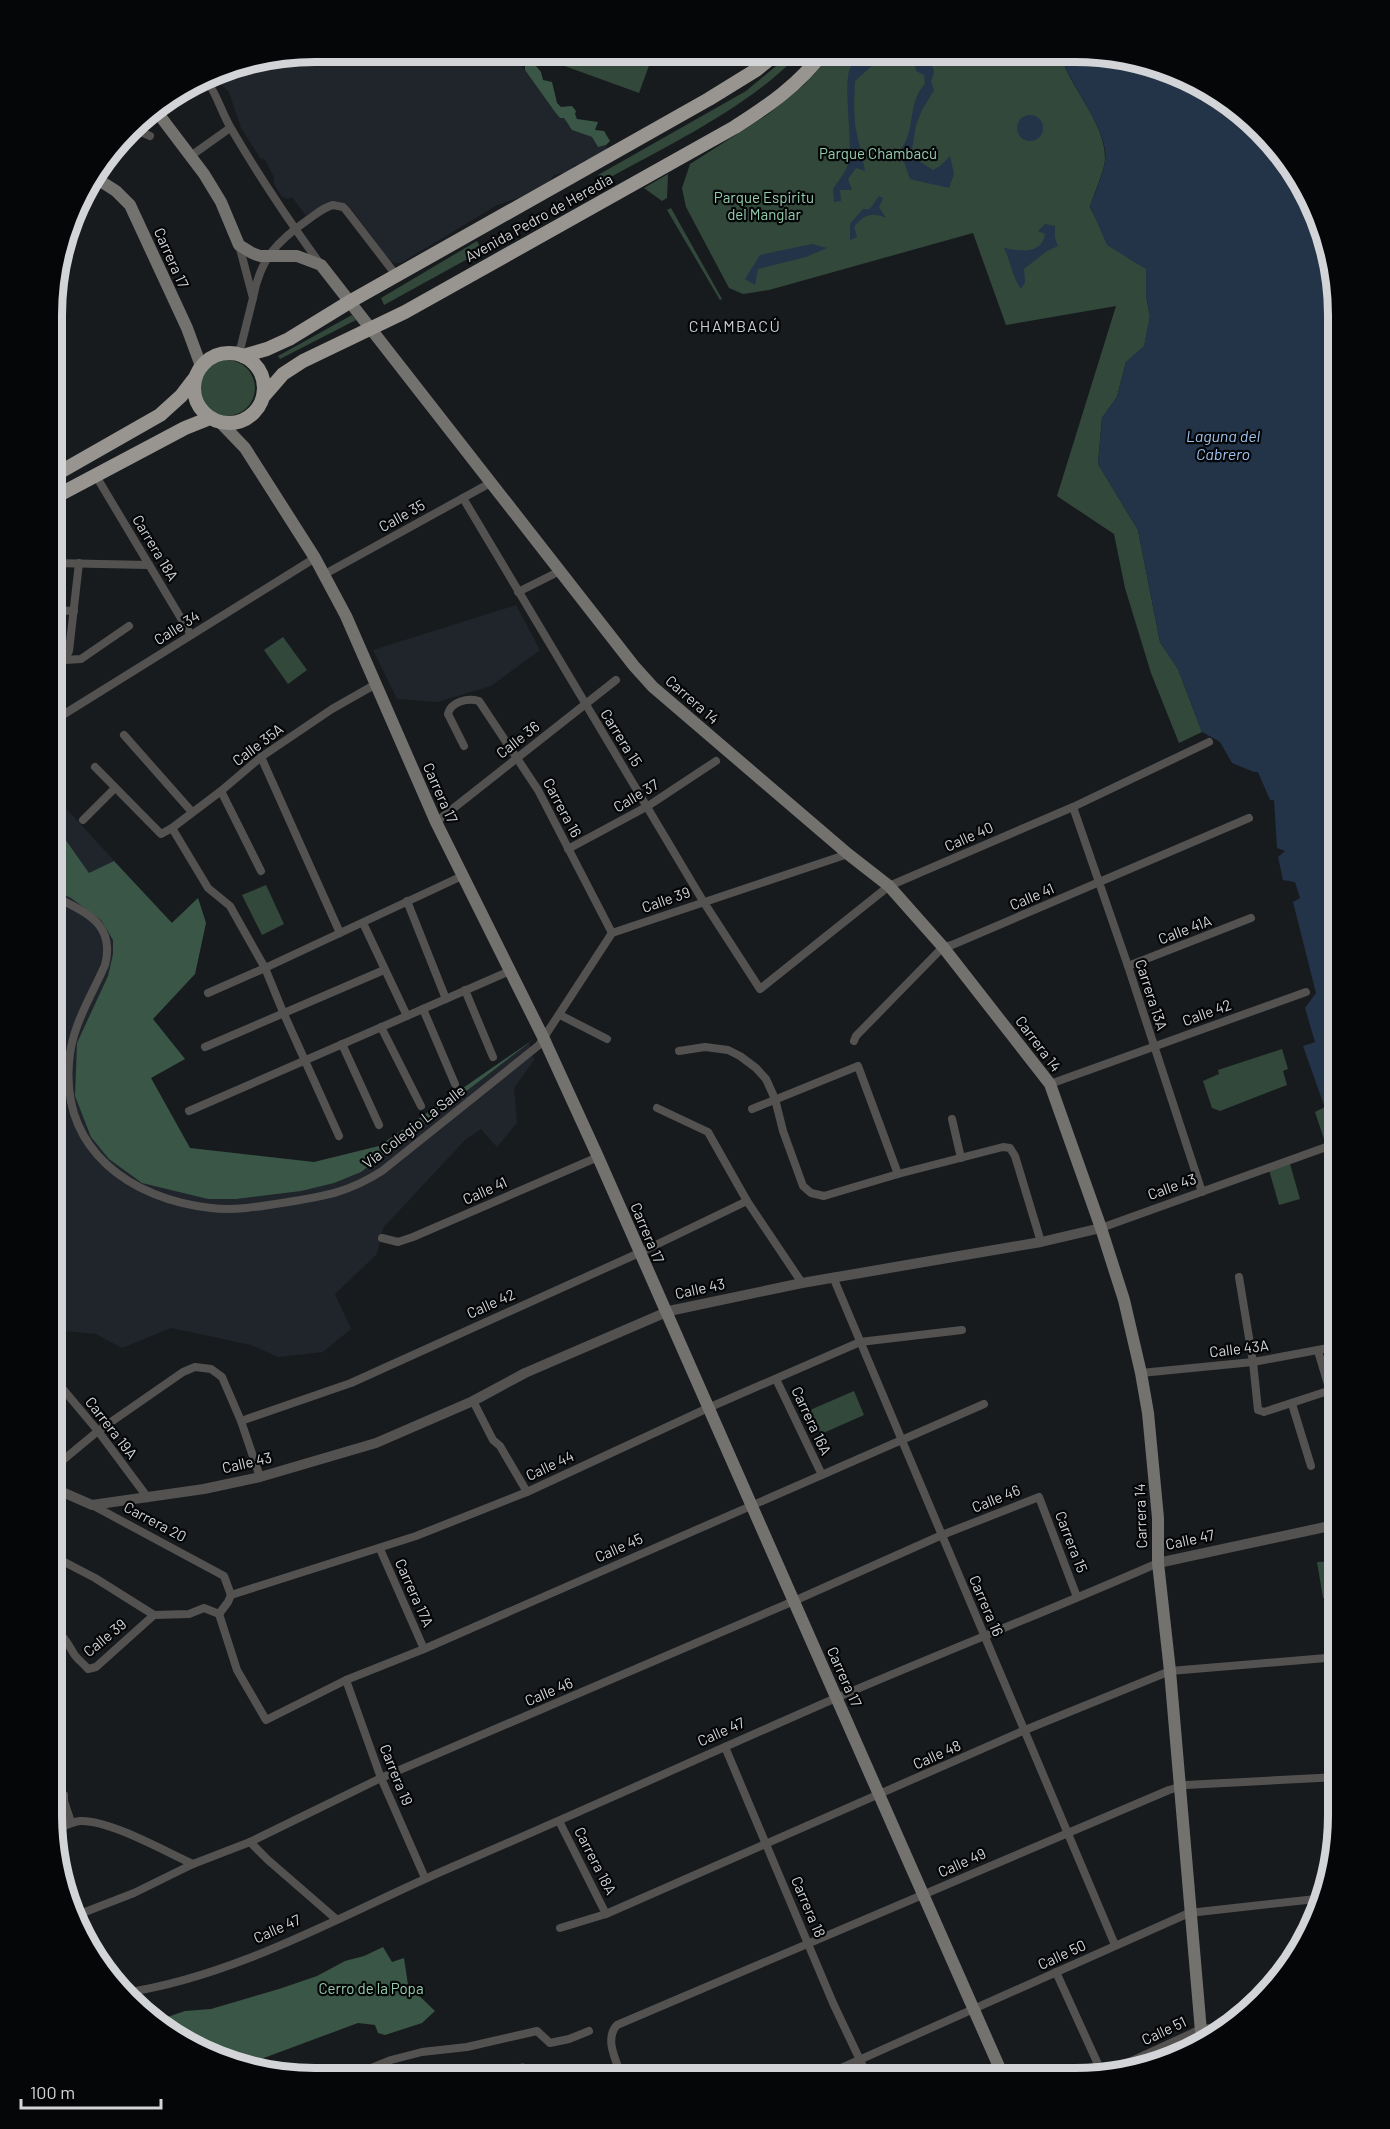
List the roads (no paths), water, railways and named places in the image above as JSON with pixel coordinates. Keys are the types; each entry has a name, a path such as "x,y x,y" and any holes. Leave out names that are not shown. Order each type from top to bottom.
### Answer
{"highway":[{"name":"Avenida Pedro de Heredia","path":"241,355 279,345 396,275 709,99 766,62"},
{"name":"Avenida Pedro de Heredia","path":"263,397 277,380 293,367 428,299 735,126 783,94 814,62"},
{"path":"62,471 160,415 181,396 198,372 218,354 241,355 250,360 260,372 264,388 263,397 252,415 242,421 232,423 215,420 185,428 62,493"},
{"path":"198,372 194,389 196,401 199,408 215,420"}],"main road":[{"path":"160,115 192,155 221,202 239,245 252,253 268,257 297,256 321,265"},
{"name":"Carrera 17","path":"100,181 116,191 129,205 187,328 198,372"},
{"name":"Carrera 14","path":"321,265 634,666 654,687 848,854 889,886 943,947 1050,1084 1124,1300 1141,1373 1153,1454 1158,1518 1158,1563 1170,1671 1201,2034"},
{"name":"Carrera 17","path":"215,420 245,448 315,558 346,616 436,822 544,1039 598,1156 1000,2068"}],"street":[{"path":"210,85 230,128 294,229 321,265"},
{"path":"192,155 230,128"},
{"path":"140,132 150,136"},
{"path":"241,355 257,280 268,257 279,241 328,206 343,207 396,275"},
{"path":"239,245 253,298"},
{"name":"Carrera 18A","path":"96,476 190,635"},
{"name":"Calle 35","path":"324,574 492,482"},
{"name":"Carrera 15","path":"463,498 703,902 760,989"},
{"name":"Calle 34","path":"62,715 315,558"},
{"path":"62,563 149,565"},
{"path":"65,660 69,651 79,563"},
{"path":"518,592 560,571"},
{"path":"62,610 74,611"},
{"path":"62,662 81,659 129,626"},
{"name":"Calle 36","path":"436,822 616,680"},
{"name":"Calle 35A","path":"115,788 161,834 221,791 261,757 332,709 376,684"},
{"name":"Carrera 16","path":"464,746 448,711 452,705 472,699 479,701 538,790 612,933"},
{"path":"124,735 192,812"},
{"name":"Calle 40","path":"760,989 889,886 1073,807 1209,742"},
{"path":"261,757 340,933"},
{"name":"Calle 37","path":"568,849 648,806 716,761"},
{"path":"83,820 115,788 95,766"},
{"path":"221,791 261,871"},
{"name":"Carrera 13A","path":"1073,807 1202,1192"},
{"name":"Calle 41","path":"854,1041 864,1027 943,947 1249,818"},
{"path":"172,828 208,888 230,906 265,968 339,1136"},
{"name":"Calle 39","path":"612,933 848,854"},
{"path":"208,993 462,876"},
{"name":"Vía Colegio La Salle","path":"62,900 100,923 108,954 75,1029 69,1062 69,1089 75,1120 98,1158 116,1173 144,1189 169,1199 211,1208 238,1208 307,1199 351,1189 382,1171 529,1054 544,1039"},
{"path":"407,901 446,999"},
{"name":"Calle 41A","path":"1128,966 1251,918"},
{"path":"363,923 407,1016"},
{"path":"544,1039 612,933"},
{"path":"205,1047 384,970"},
{"path":"189,1111 510,971"},
{"path":"465,990 493,1057"},
{"name":"Calle 42","path":"1050,1084 1306,992"},
{"path":"423,1009 455,1084"},
{"path":"560,1015 607,1039"},
{"path":"381,1027 421,1106"},
{"path":"342,1044 379,1125"},
{"path":"679,1052 705,1047 728,1050 740,1056 761,1074 775,1099 797,1174 803,1186 811,1193 824,1196 897,1174 1003,1147 1010,1148 1015,1156 1041,1242"},
{"path":"752,1109 858,1066 897,1174"},
{"path":"657,1108 708,1132 747,1201 802,1283"},
{"path":"952,1119 961,1158"},
{"name":"Calle 43","path":"92,1505 148,1498 260,1477 376,1443 473,1401 525,1373 665,1312 802,1283 1041,1242 1101,1228 1328,1146"},
{"name":"Calle 41","path":"382,1238 398,1242 412,1237 598,1156"},
{"name":"Calle 42","path":"241,1421 351,1383 747,1201"},
{"path":"1239,1277 1260,1412 1328,1391 1318,1351"},
{"name":"Carrera 16","path":"832,1278 1115,1945"},
{"name":"Calle 44","path":"231,1595 380,1549 527,1492 708,1408 860,1342 962,1330"},
{"name":"Calle 43A","path":"1141,1373 1253,1362 1328,1349"},
{"path":"62,1461 98,1431 183,1372 195,1367 211,1369 222,1377 241,1421 260,1477"},
{"name":"Carrera 16A","path":"776,1379 822,1475"},
{"name":"Carrera 19A","path":"62,1388 98,1431 148,1498"},
{"path":"473,1401 493,1440 500,1446 527,1492"},
{"name":"Calle 45","path":"219,1614 237,1670 266,1720 346,1680 424,1649 984,1404"},
{"path":"1292,1404 1311,1466"},
{"name":"Carrera 20","path":"62,1492 92,1505 224,1576 231,1595"},
{"name":"Carrera 15","path":"1039,1497 1077,1597"},
{"name":"Calle 46","path":"82,1913 250,1842 381,1778 942,1535 1039,1497"},
{"name":"Calle 47","path":"134,1991 193,1977 243,1961 425,1878 837,1698 1158,1563 1328,1526"},
{"name":"Carrera 17A","path":"380,1549 424,1649"},
{"path":"62,1561 95,1578 154,1615 189,1614 204,1608 219,1614 231,1595"},
{"name":"Calle 39","path":"62,1636 75,1656 88,1669 96,1667 154,1615"},
{"name":"Calle 48","path":"560,1928 606,1914 1025,1730 1170,1671 1328,1658"},
{"name":"Carrera 19","path":"346,1680 381,1778 425,1878"},
{"name":"Carrera 18","path":"725,1747 864,2068"},
{"name":"Calle 49","path":"619,2068 610,2040 612,2031 617,2025 809,1945 1067,1831 1179,1787 1328,1778"},
{"path":"64,1795 71,1822"},
{"name":"Carrera 18A","path":"559,1821 606,1914"},
{"path":"62,1827 71,1822 95,1822 194,1864"},
{"path":"250,1842 336,1919"},
{"name":"Calle 50","path":"840,2068 1190,1912 1314,1899"},
{"path":"1056,1972 1099,2066"},
{"name":"Calle 51","path":"1130,2062 1201,2029 1212,2028"},
{"path":"371,2068 422,2052 467,2047 537,2031 550,2043 589,2031"}],"water":[{"path":"854,62 876,62 855,81 855,125 865,171 856,168 848,179 852,190 840,190 841,201 834,202 833,189 849,161 847,84"},
{"path":"927,62 933,67 934,73 931,81 934,90 916,125 911,156 933,170 950,156 954,174 949,188 910,179 900,150 908,135 919,91 925,84 924,75 916,71 915,63"},
{"name":"Laguna del Cabrero","path":"1063,62 1092,62 1141,70 1172,81 1216,104 1242,124 1266,148 1286,174 1309,218 1320,249 1328,298 1328,1117 1303,1046 1315,1042 1305,1008 1316,993 1293,902 1300,898 1295,882 1283,880 1278,857 1285,851 1277,848 1274,800 1270,800 1258,772 1232,763 1220,742 1202,732 1178,669 1160,642 1138,530 1098,464 1102,418 1117,397 1126,362 1144,346 1150,317 1146,295 1146,269 1107,245 1090,206 1103,172 1105,149 1095,122"},
{"path":"1030,115 1039,119 1043,128 1039,137 1030,141 1021,137 1017,128 1021,119"},
{"path":"879,196 883,198 879,207 886,218 868,215 861,219 854,227 857,237 850,240 850,224 863,209 870,209"},
{"path":"1045,224 1055,226 1058,246 1047,251 1024,269 1025,282 1021,289 1004,248 1029,250 1035,248 1043,241 1045,234 1038,231"},
{"path":"812,244 827,248 806,257 758,269 755,285 745,279 760,255"}],"district":[{"name":"CHAMBACÚ","path":"735,326"}],"park label":[{"name":"Parque Chambacú","path":"878,154"},
{"name":"Parque Espiritu del Manglar","path":"764,206"},
{"name":"Cerro de la Popa","path":"371,1989"}]}
